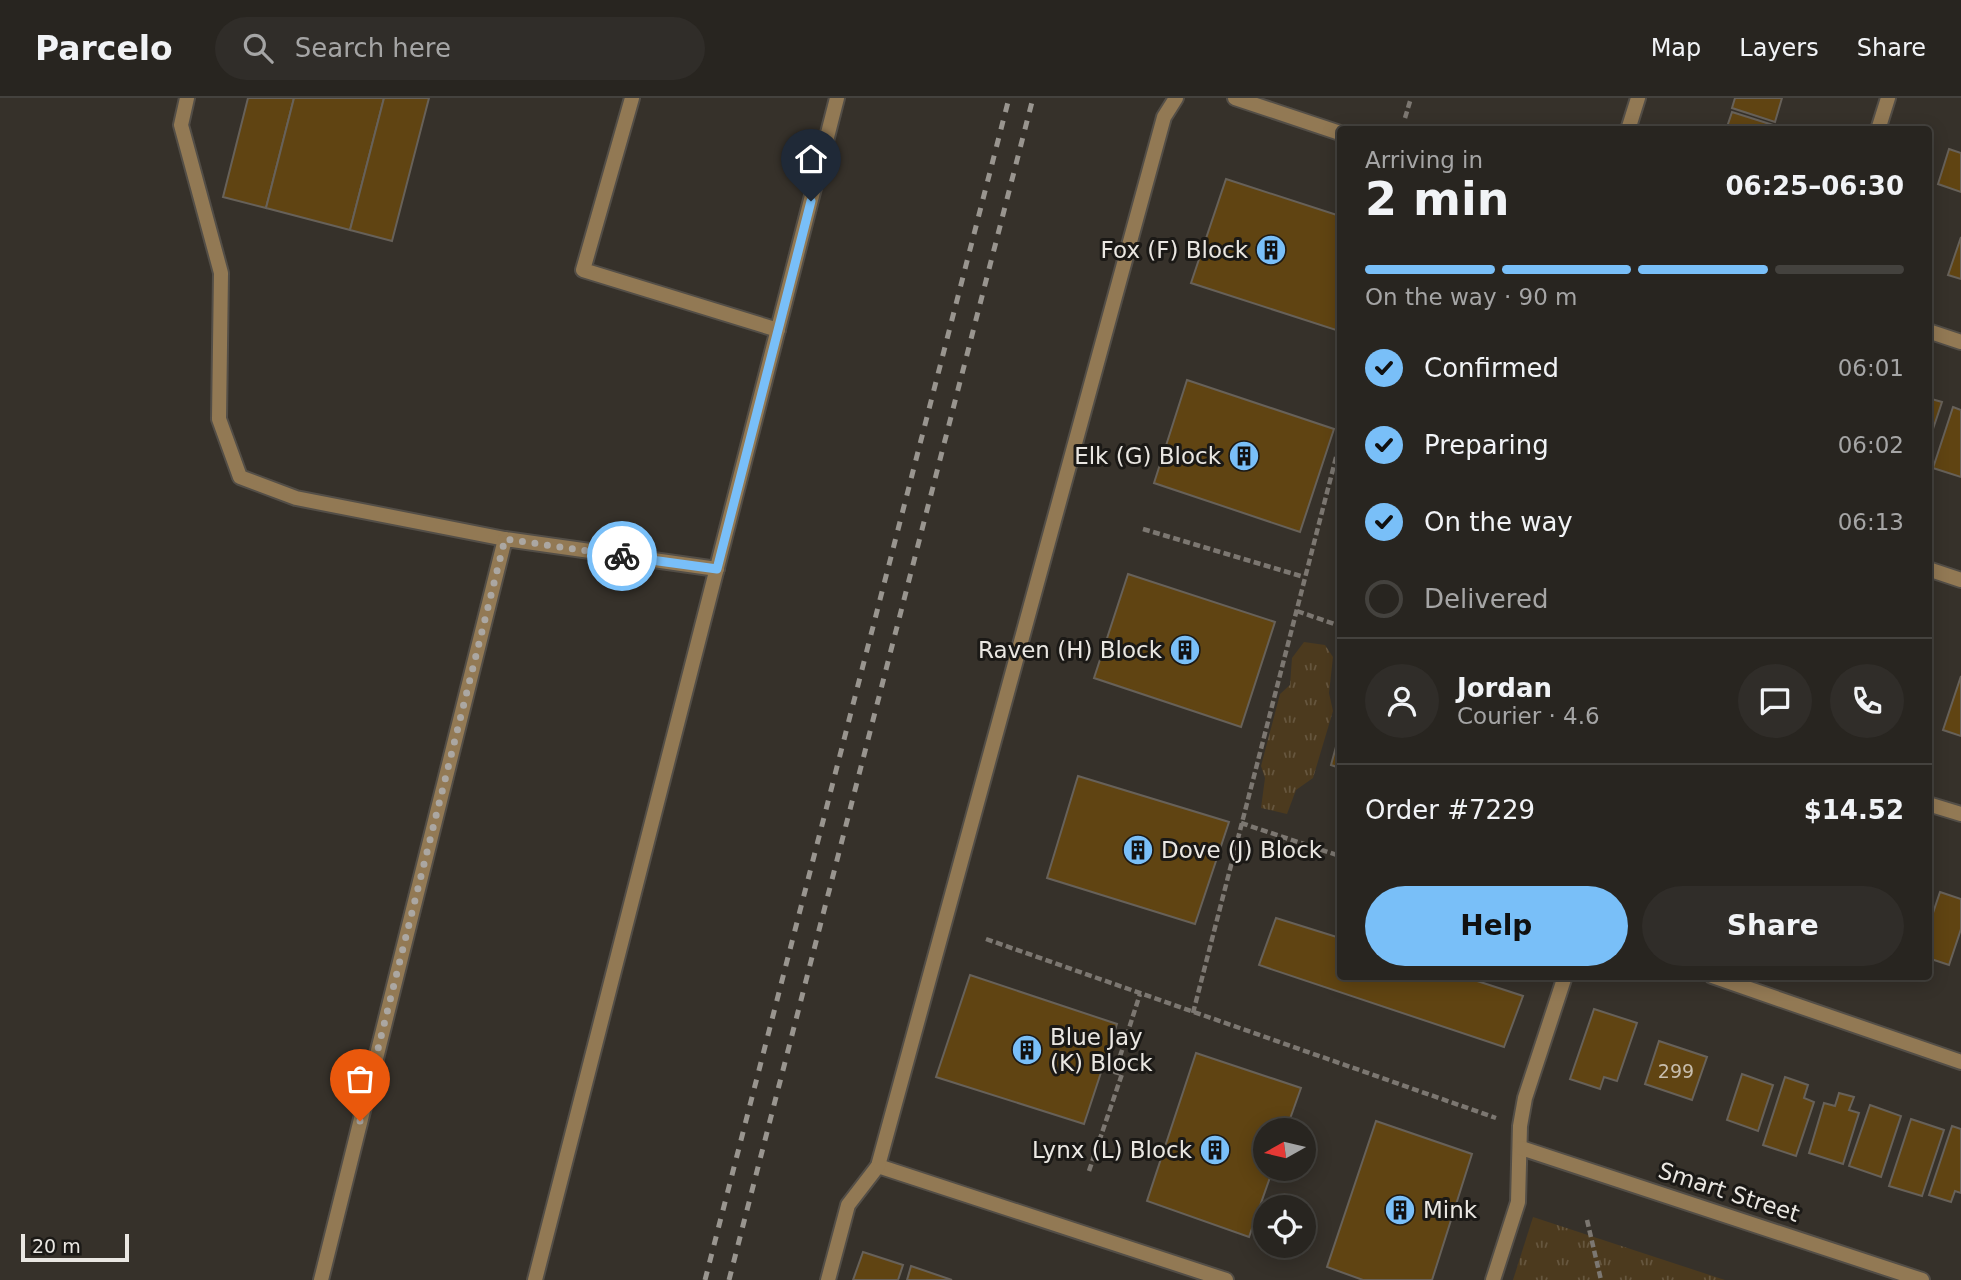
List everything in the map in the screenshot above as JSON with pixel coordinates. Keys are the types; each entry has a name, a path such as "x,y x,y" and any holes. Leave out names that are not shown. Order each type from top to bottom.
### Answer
{"street":[{"path":"187,98 181,125 221,272 219,419 240,477 296,498 505,539 717,569"},
{"path":"632,98 583,270 778,330"},
{"path":"535,1280 837,98"},
{"path":"828,1280 848,1205 878,1166 1164,117 1176,98"},
{"path":"1235,98 1337,132"},
{"path":"1629,126 1638,98"},
{"path":"1879,126 1888,98"},
{"path":"1932,332 1961,342"},
{"path":"321,1280 505,539"},
{"path":"1932,570 1961,580"},
{"path":"1932,805 1961,814"},
{"path":"1493,1280 1518,1202 1520,1126 1525,1098 1563,980"},
{"path":"1724,980 1961,1062"},
{"name":"Smart Street","path":"1521,1148 1922,1280"},
{"path":"878,1166 1226,1280"}],"path":[{"path":"1405,118 1411,98"},
{"path":"1193,1013 1337,453"},
{"path":"1143,528 1304,577"},
{"path":"1297,611 1337,625"},
{"path":"1241,823 1337,855"},
{"path":"986,939 1520,1126"},
{"path":"1089,1171 1122,1074 1115,1072 1140,994"},
{"path":"1587,1220 1601,1280"}],"green space":[{"path":"1304,642 1325,645 1333,657 1329,693 1333,711 1313,778 1296,790 1287,814 1261,808 1265,778 1261,766 1280,694 1290,685 1292,658"},
{"path":"1533,1217 1725,1280 1513,1280"}],"building":[{"path":"248,98 294,98 266,208 223,197"},
{"path":"294,98 384,98 350,230 266,208"},
{"path":"384,98 429,98 392,241 350,230"},
{"path":"1735,98 1782,98 1775,122 1732,108"},
{"path":"1732,112 1773,125 1773,126 1727,126"},
{"path":"1949,149 1961,153 1961,192 1938,184"},
{"name":"Fox (F) Block","path":"1226,179 1337,215 1337,330 1191,283"},
{"path":"1961,237 1961,279 1948,275"},
{"name":"Elk (G) Block","path":"1187,380 1334,429 1300,532 1154,483"},
{"path":"1932,399 1942,402 1932,432"},
{"path":"1953,407 1961,410 1961,477 1933,468"},
{"name":"Raven (H) Block","path":"1128,574 1275,622 1241,727 1094,678"},
{"path":"1961,676 1961,736 1943,730"},
{"path":"1337,743 1337,767 1331,765"},
{"name":"Dove (J) Block","path":"1078,776 1229,822 1195,924 1047,878"},
{"path":"1940,892 1961,899 1961,929 1949,965 1932,959 1932,916"},
{"path":"1276,918 1337,937 1337,980 1474,980 1523,996 1504,1047 1259,965"},
{"name":"Blue Jay (K) Block","path":"970,975 1117,1024 1084,1124 936,1077"},
{"path":"1594,1009 1637,1023 1617,1081 1604,1077 1600,1089 1570,1079"},
{"path":"1659,1041 1707,1057 1692,1100 1645,1084"},
{"name":"Lynx (L) Block","path":"1196,1053 1301,1088 1290,1118 1253,1118 1253,1181 1269,1181 1264,1195 1253,1195 1253,1226 1249,1237 1147,1201"},
{"path":"1742,1074 1773,1085 1758,1131 1727,1120"},
{"path":"1785,1077 1808,1085 1804,1098 1814,1102 1796,1156 1763,1145"},
{"path":"1839,1093 1854,1097 1849,1110 1859,1113 1843,1164 1809,1153 1824,1103 1835,1106"},
{"path":"1870,1105 1901,1116 1881,1177 1849,1166"},
{"path":"1911,1119 1944,1130 1922,1196 1889,1186"},
{"name":"Mink","path":"1376,1121 1472,1154 1432,1280 1363,1280 1327,1267"},
{"path":"1952,1126 1961,1129 1961,1193 1955,1191 1951,1202 1929,1195"},
{"path":"863,1252 903,1265 898,1280 853,1280"},
{"path":"911,1266 952,1280 907,1280"}],"railway":[{"path":"705,1280 1009,98"},
{"path":"729,1280 1033,98"}],"way so far":[{"path":"360,1121 505,539 622,556"}],"place":[{"name":"Fox (F) Block","path":"1271,250"},
{"name":"Elk (G) Block","path":"1244,456"},
{"name":"Raven (H) Block","path":"1185,650"},
{"name":"Dove (J) Block","path":"1138,850"},
{"name":"Blue Jay (K) Block","path":"1027,1050"},
{"name":"Lynx (L) Block","path":"1215,1150"},
{"name":"Mink","path":"1400,1210"}],"route":[{"path":"622,556 717,569 811,201"}]}
